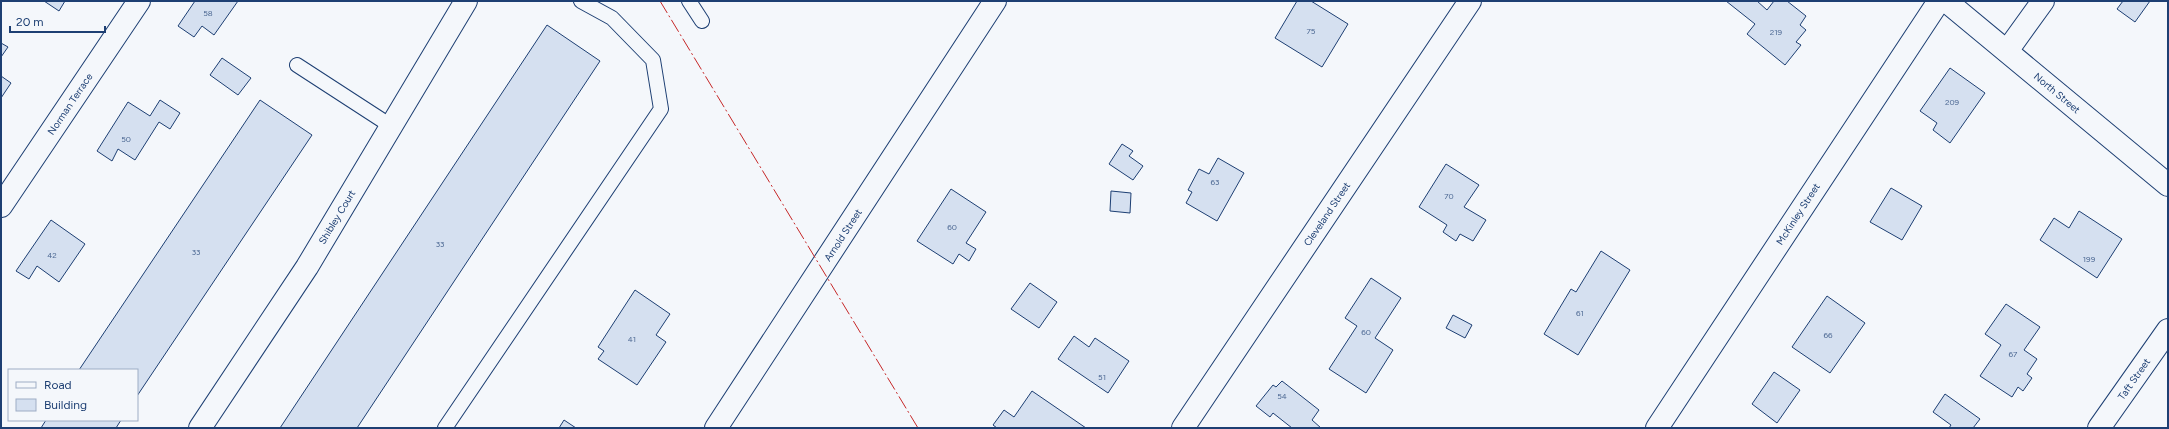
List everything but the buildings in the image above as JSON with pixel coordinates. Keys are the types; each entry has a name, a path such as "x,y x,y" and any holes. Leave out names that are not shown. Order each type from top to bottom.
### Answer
{"street":[{"name":"Norman Terrace","path":"1,206 139,1"},
{"name":"Shibley Court","path":"200,428 307,266 466,1"},
{"name":"Arnold Street","path":"716,428 995,1"},
{"name":"Cleveland Street","path":"1184,428 1470,1"},
{"name":"McKinley Street","path":"1657,428 1939,1"},
{"name":"North Street","path":"1946,1 2168,185"},
{"path":"2007,51 2042,1"},
{"name":"Taft Street","path":"2099,428 2168,330"}],"lane":[{"path":"445,428 661,109 653,60 612,18 581,1"},
{"path":"689,1 702,21"},
{"path":"297,65 391,126"}],"power":[{"path":"660,1 918,428"}]}
